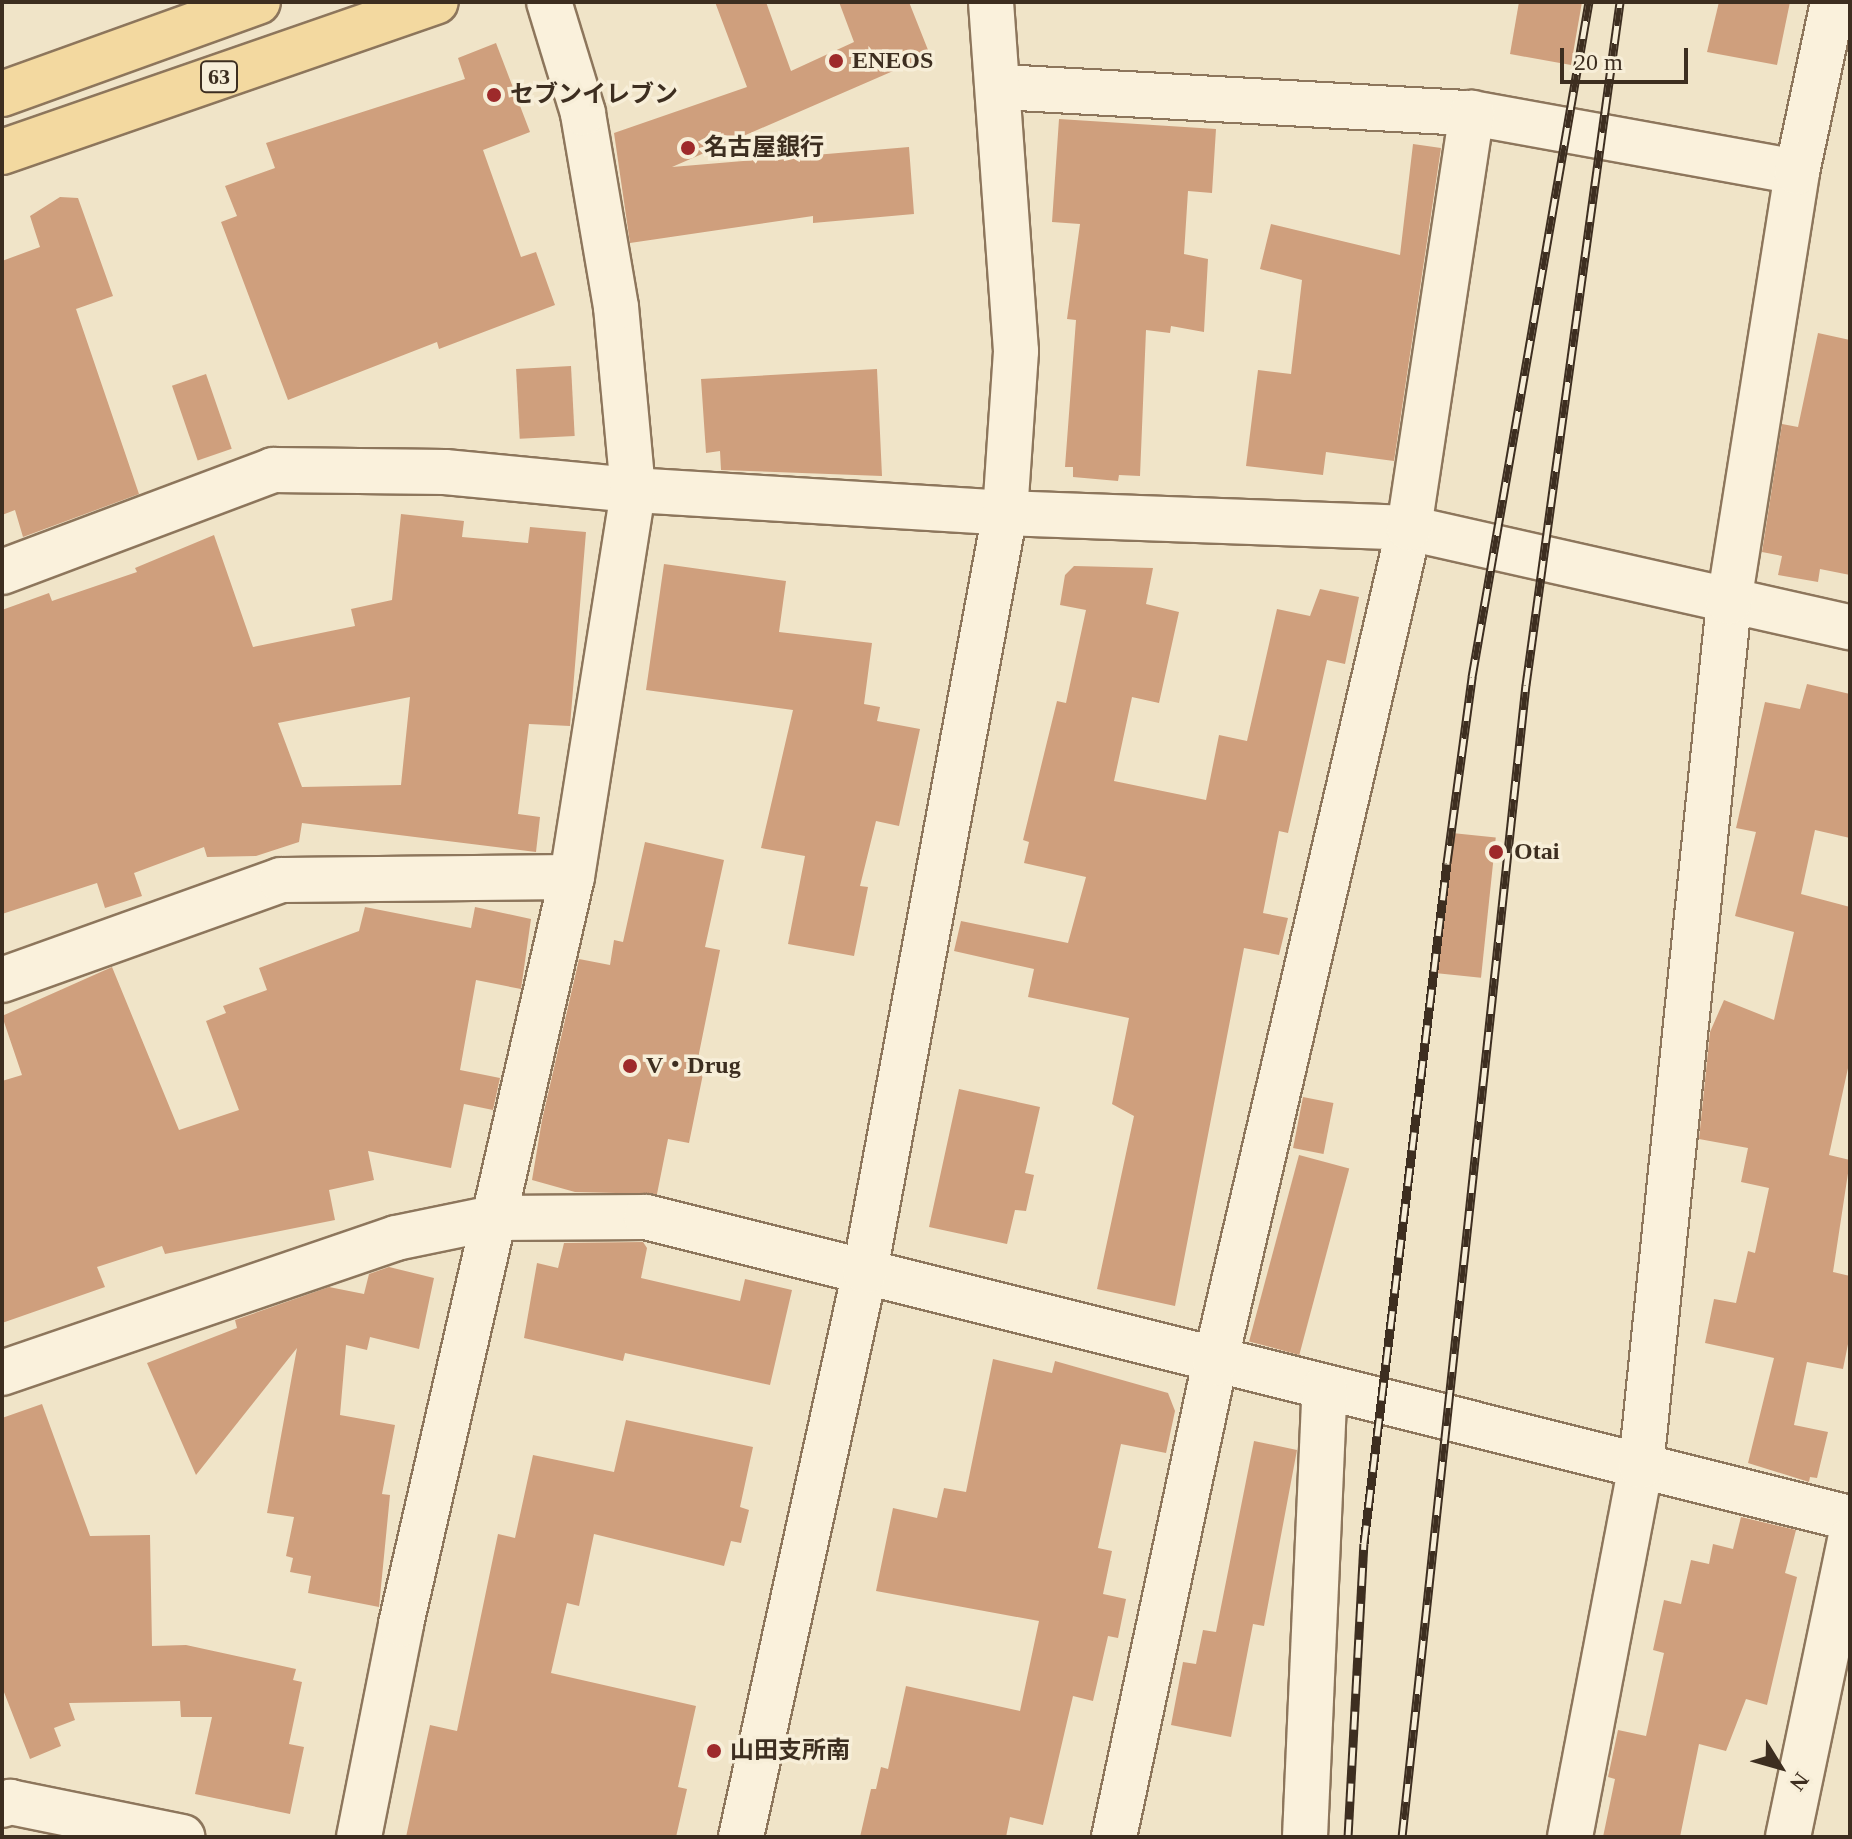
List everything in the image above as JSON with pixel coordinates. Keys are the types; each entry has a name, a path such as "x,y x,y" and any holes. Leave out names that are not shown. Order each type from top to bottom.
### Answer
{"main road":[{"name":"63","path":"2,94 258,2"},
{"name":"63","path":"2,152 436,2"}],"street":[{"path":"359,1837 401,1624 572,877 633,490 616,307 583,113 549,2"},
{"path":"741,1837 865,1271 1005,513 1016,351 1001,87 991,2"},
{"path":"1570,1837 1641,1466 1729,602 1797,172 1833,2"},
{"path":"1001,87 1472,113 1797,172"},
{"path":"1114,1837 1215,1363 1409,528 1472,113"},
{"path":"2,572 273,470 445,472 633,490 1005,513 1409,528 1850,627"},
{"path":"2,980 281,880 572,877"},
{"path":"2,1373 396,1238 493,1218 646,1217 1215,1363 1325,1387 1850,1518"},
{"path":"1305,1837 1325,1387"},
{"path":"1788,1837 1850,1540"},
{"path":"5,1797 182,1837"}],"building":[{"path":"715,2 766,2 791,71 854,42 839,2 909,2 930,55 672,167 909,147 914,214 813,223 813,216 630,243 614,133 747,87"},
{"path":"1519,2 1582,2 1571,65 1510,54"},
{"path":"1719,2 1790,2 1777,65 1707,52"},
{"path":"496,43 530,132 483,150 521,257 536,252 555,305 439,349 437,342 288,400 221,222 237,216 225,186 275,168 266,143 465,79 458,58"},
{"path":"1059,119 1216,129 1212,193 1188,191 1184,254 1208,259 1204,332 1171,326 1170,333 1146,330 1140,476 1119,475 1118,481 1073,477 1073,467 1065,467 1076,320 1067,319 1080,224 1052,222"},
{"path":"1413,144 1441,148 1394,461 1326,452 1323,475 1246,466 1258,370 1291,374 1302,280 1260,269 1271,224 1400,255"},
{"path":"60,197 78,198 113,296 76,309 139,494 23,537 15,510 2,515 2,261 40,247 30,216"},
{"path":"1818,333 1850,340 1850,575 1820,569 1818,582 1778,575 1782,556 1762,552 1782,424 1798,427"},
{"path":"571,366 575,436 520,439 516,369"},
{"path":"877,369 882,476 721,470 720,451 706,453 701,379"},
{"path":"206,374 232,449 198,460 172,386"},
{"path":"401,514 464,521 462,537 528,543 530,527 586,532 570,726 529,724 518,814 540,817 536,852 302,823 299,842 256,856 207,857 204,847 134,873 142,896 105,908 97,883 2,914 2,610 49,593 52,601 137,572 135,568 214,535 253,647 355,626 351,609 392,600","holes":["410,697 401,785 302,787 278,723"]},
{"path":"664,564 786,581 779,632 872,643 864,704 880,707 877,721 920,729 899,826 876,821 860,886 868,887 854,956 788,944 805,856 761,848 793,710 646,690"},
{"path":"1074,566 1153,568 1146,604 1179,612 1159,703 1132,697 1114,781 1206,800 1219,735 1247,741 1277,609 1310,616 1320,589 1359,597 1345,664 1327,660 1288,833 1279,831 1263,913 1288,918 1279,955 1244,948 1175,1306 1097,1289 1134,1116 1112,1104 1129,1018 1028,997 1034,969 954,951 961,921 1068,943 1086,877 1024,863 1029,842 1023,840 1057,701 1066,703 1086,610 1060,605 1065,575"},
{"path":"1807,684 1850,694 1850,838 1815,830 1801,894 1850,907 1850,1059 1829,1155 1850,1160 1833,1272 1850,1276 1850,1334 1843,1369 1807,1362 1794,1425 1828,1432 1817,1478 1810,1477 1809,1482 1748,1463 1774,1358 1705,1343 1714,1299 1736,1303 1748,1251 1755,1253 1769,1188 1741,1182 1748,1148 1699,1139 1710,1032 1724,1000 1774,1020 1794,932 1735,916 1756,832 1736,828 1765,702 1800,709"},
{"path":"1452,833 1496,838 1481,978 1437,973"},
{"path":"645,842 724,860 705,947 720,950 695,1073 703,1074 689,1143 668,1139 657,1194 575,1192 532,1180 542,1120 579,959 610,965 614,940 623,942"},
{"path":"365,907 471,928 475,907 531,919 521,989 476,980 460,1070 500,1078 493,1110 464,1104 451,1168 368,1151 374,1180 329,1190 335,1220 165,1254 162,1246 97,1267 105,1287 2,1323 2,1081 22,1075 2,1016 112,967 179,1130 239,1110 206,1021 226,1013 223,1006 267,990 259,968 359,931"},
{"path":"959,1089 1040,1107 1025,1173 1034,1175 1026,1211 1015,1210 1007,1244 929,1227"},
{"path":"1303,1097 1333,1103 1324,1154 1293,1148"},
{"path":"1299,1155 1349,1168 1299,1355 1249,1341"},
{"path":"643,1242 647,1248 641,1278 740,1301 745,1279 792,1290 770,1385 625,1353 623,1361 524,1338 537,1263 558,1268 564,1243"},
{"path":"389,1267 434,1278 419,1349 370,1337 367,1350 346,1345 340,1415 395,1425 382,1494 390,1495 379,1607 308,1593 311,1576 290,1572 293,1558 286,1556 294,1517 267,1513 297,1348 196,1475 147,1363 237,1328 235,1320 329,1287 364,1294 369,1274"},
{"path":"993,1359 1052,1373 1055,1361 1168,1393 1175,1411 1166,1453 1121,1444 1098,1548 1112,1551 1103,1594 1126,1599 1118,1638 1108,1636 1093,1701 1073,1696 1043,1825 1010,1817 1006,1837 860,1837 871,1789 876,1789 881,1767 888,1769 906,1686 1020,1711 1039,1621 876,1591 893,1508 937,1518 944,1488 966,1492"},
{"path":"42,1404 90,1536 150,1535 152,1646 186,1645 296,1669 293,1680 302,1682 289,1744 304,1747 290,1814 195,1794 212,1717 181,1717 180,1701 69,1703 75,1720 54,1728 61,1746 30,1759 2,1687 2,1418"},
{"path":"626,1420 753,1447 740,1507 749,1510 741,1543 731,1541 724,1566 594,1534 579,1606 567,1603 551,1673 696,1706 678,1787 687,1789 676,1837 406,1837 430,1725 457,1731 498,1534 515,1538 533,1455 614,1472"},
{"path":"1254,1441 1297,1450 1264,1626 1253,1624 1231,1737 1171,1725 1183,1662 1196,1664 1203,1630 1216,1632"},
{"path":"1741,1517 1796,1530 1785,1573 1797,1577 1767,1705 1746,1699 1726,1751 1699,1744 1680,1837 1603,1837 1615,1779 1608,1777 1618,1730 1646,1736 1664,1653 1653,1650 1664,1600 1681,1604 1691,1560 1709,1564 1713,1544 1733,1549"}],"railway":[{"path":"1348,1837 1364,1543 1447,863 1472,677 1589,2"},
{"path":"1402,1837 1526,685 1620,2"}],"place":[{"name":"ENEOS","path":"836,61"},
{"name":"セブンイレブン","path":"494,95"},
{"name":"名古屋銀行","path":"688,148"},
{"name":"Otai","path":"1496,852"},
{"name":"V・Drug","path":"630,1066"},
{"name":"山田支所南","path":"714,1751"}]}
